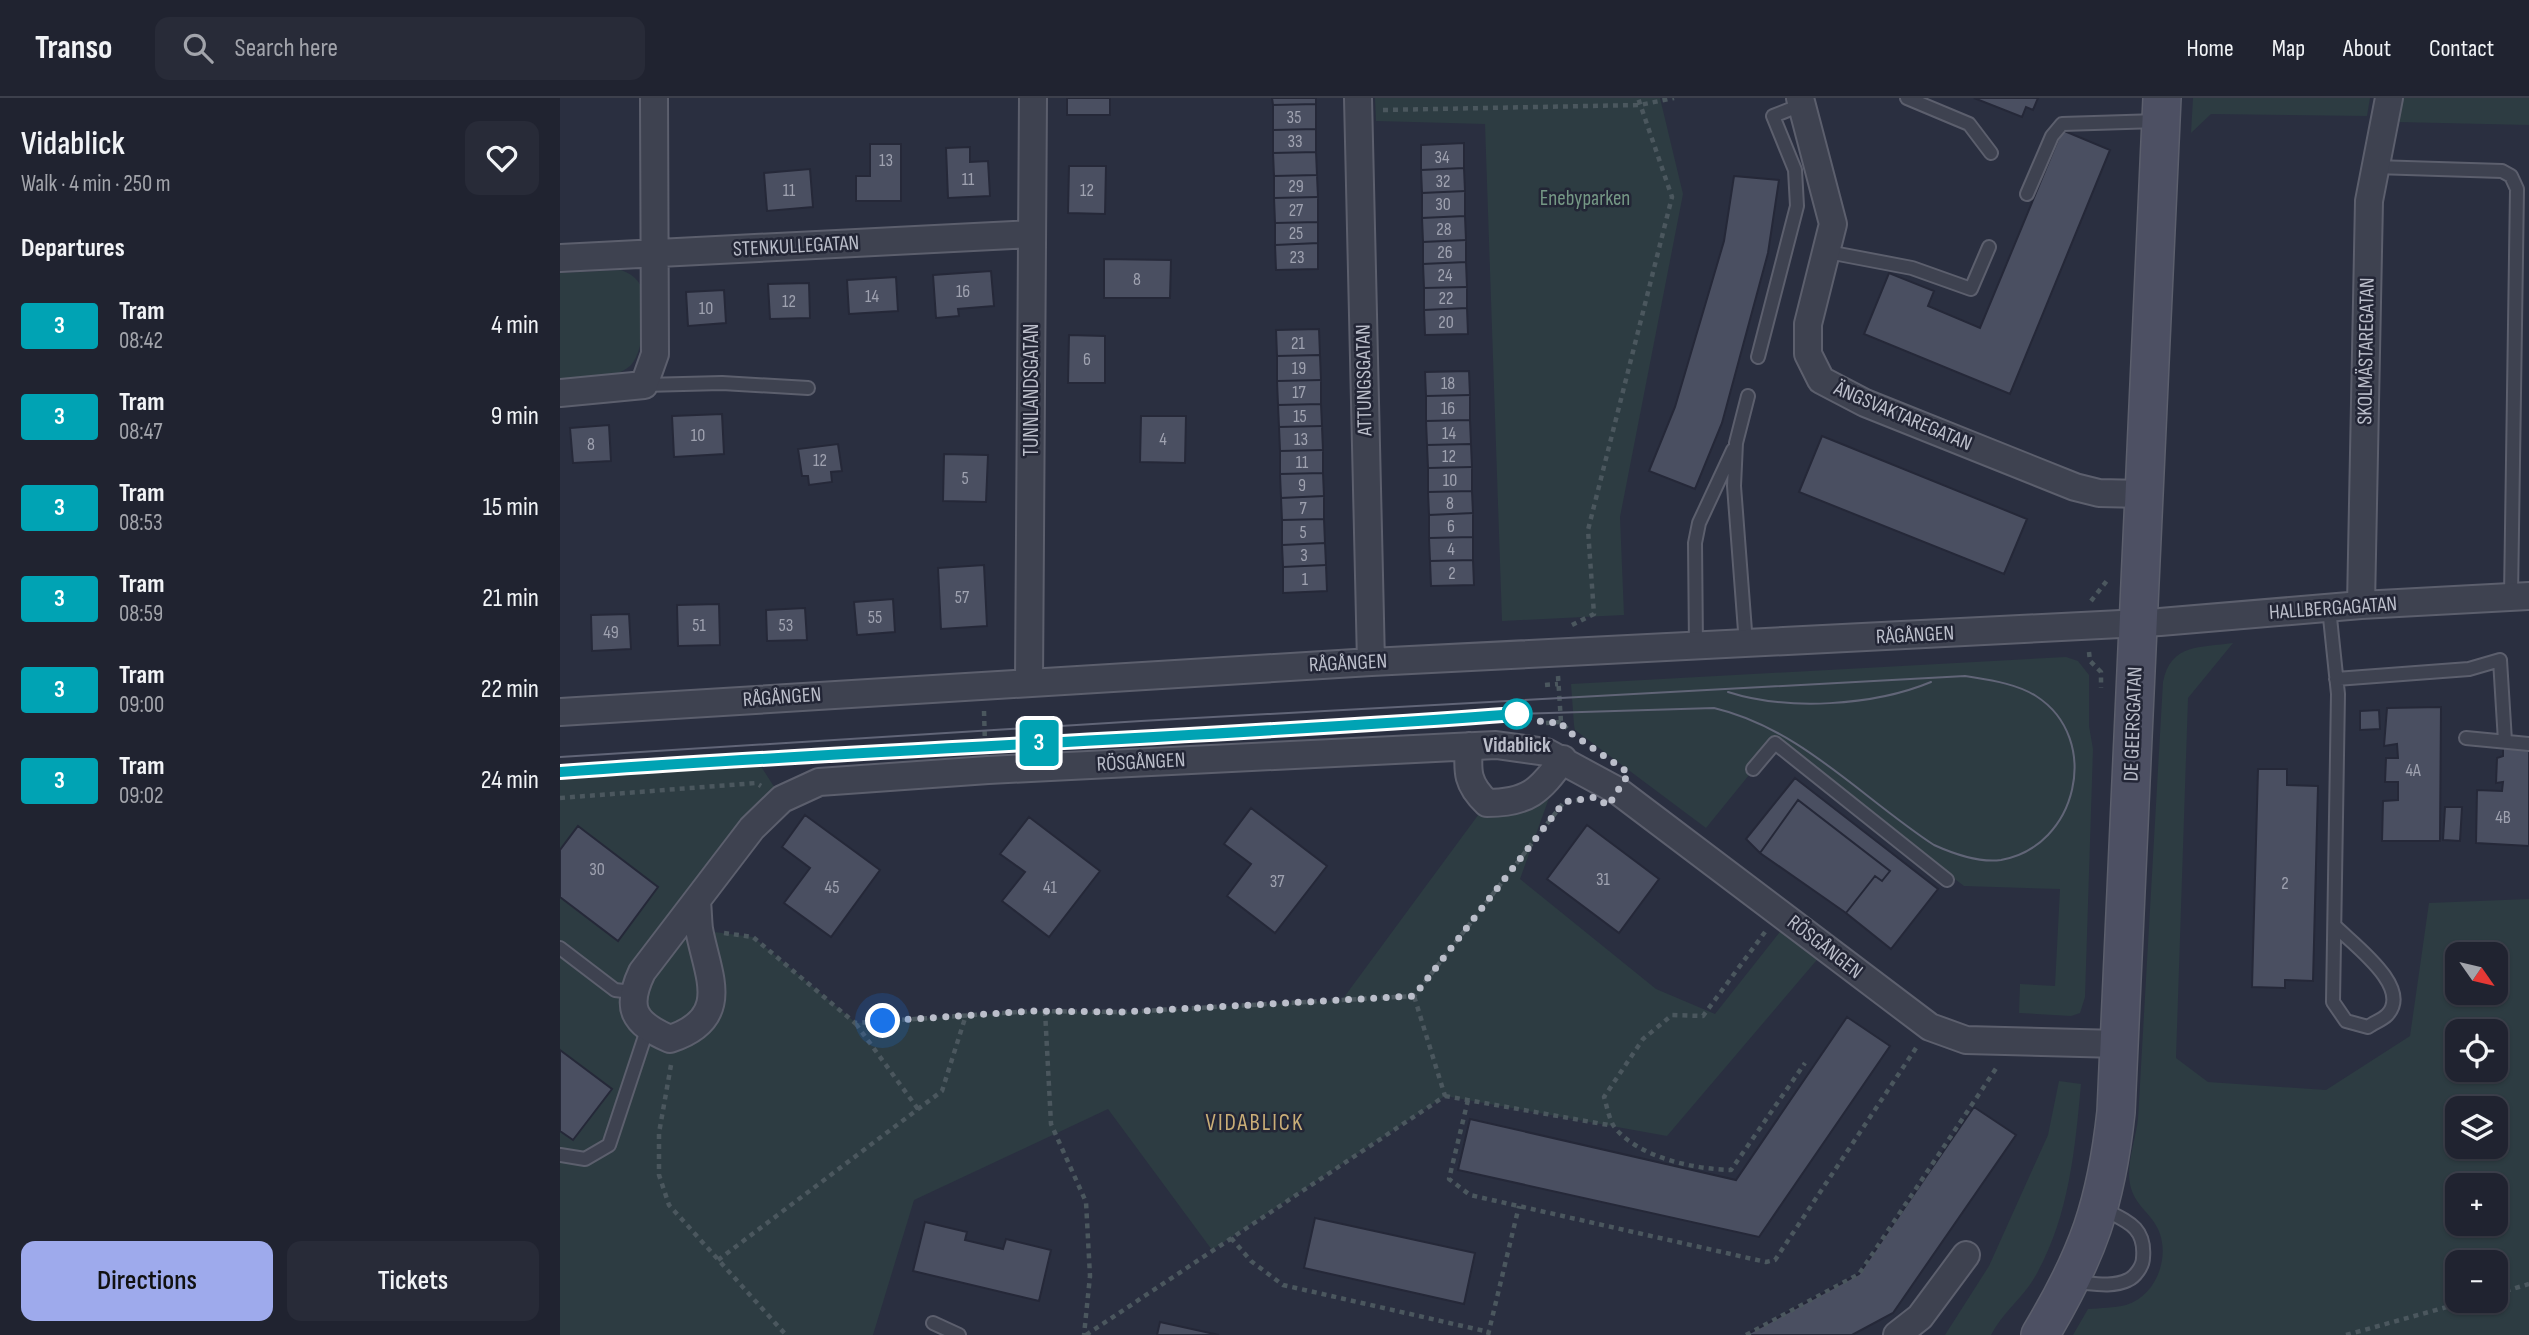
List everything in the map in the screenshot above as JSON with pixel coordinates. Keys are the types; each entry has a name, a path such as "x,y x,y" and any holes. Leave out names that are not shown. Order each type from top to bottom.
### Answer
{"main road":[{"name":"DE GEERSGATAN","path":"2040,1335 2072,1282 2101,1208 2114,1138 2162,110"}],"street":[{"path":"560,393 644,385 655,354 654,98"},
{"name":"TUNNLANDSGATAN","path":"1029,681 1033,98"},
{"name":"SKOLMÄSTAREGATAN","path":"2361,605 2369,201 2389,98"},
{"name":"ÄNGSVAKTAREGATAN","path":"1800,102 1813,204 1833,224 1808,324 1808,354 1821,380 1865,403 2075,487 2099,493 2144,494"},
{"name":"ATTUNGSGATAN","path":"1358,104 1371,662"},
{"name":"STENKULLEGATAN","path":"560,258 1031,234"},
{"name":"HALLBERGAGATAN","path":"2137,623 2361,605 2520,596"},
{"name":"RÅGÅNGEN","path":"560,712 1029,681 2137,623"},
{"path":"1469,746 1466,774 1473,790 1487,803 1524,799 1543,788 1570,748"},
{"name":"RÖSGÅNGEN","path":"632,992 660,945 698,902 752,828 782,799 819,782 988,770 1469,746 1524,748 1546,752 1570,748 1618,791 1930,1027 1966,1040 2119,1044"},
{"path":"632,992 633,1010 659,1033 699,1024 713,995 709,959 699,930 698,902"},
{"path":"1897,1335 1920,1317 1966,1255"}],"lane":[{"path":"1907,98 1969,124 1991,153"},
{"path":"2027,194 2052,136 2062,124 2162,110"},
{"path":"2375,167 2502,171 2511,176 2517,189 2520,596"},
{"path":"1758,356 1813,204"},
{"path":"1828,252 1912,268 1971,289 1989,247"},
{"path":"644,385 722,383 808,388"},
{"path":"1696,647 1695,543 1699,523 1736,443 1748,396"},
{"path":"1736,443 1734,486 1746,644"},
{"path":"2329,608 2336,679 2336,927 2333,1003 2346,1021 2368,1027 2388,1014 2394,998 2391,982 2336,927"},
{"path":"2336,679 2469,669 2500,660 2505,741"},
{"path":"2466,738 2529,744"},
{"path":"1753,769 1775,743 1947,880"},
{"path":"560,948 615,990 632,992"},
{"path":"560,1155 585,1159 609,1145 659,1033"},
{"path":"2072,1282 2111,1285 2131,1279 2143,1264 2145,1242 2137,1230 2101,1208"},
{"path":"933,1324 959,1335"}],"path":[{"path":"1570,748 1561,722 1556,627 1570,625 1594,614 1588,530 1672,197 1638,98"},
{"path":"1358,104 1640,105 1674,98"},
{"path":"988,770 984,709 992,684"},
{"path":"1545,685 1559,684"},
{"path":"1546,723 1561,722"},
{"path":"560,798 756,783 782,799"},
{"path":"856,1023 1045,1011 1123,1012 1414,996 1564,802 1596,797 1608,806 1618,791"},
{"path":"1614,1126 1604,1097 1643,1039 1672,1015 1703,1016 1780,911"},
{"path":"699,930 753,937 856,1023 918,1108"},
{"path":"1414,996 1445,1096"},
{"path":"1045,1011 1051,1124 1086,1202 1090,1276 1085,1335 1094,1333 1445,1096 1614,1126 1640,1148 1690,1164 1731,1170 1805,1063"},
{"path":"718,1260 942,1090 966,1015"},
{"path":"1468,1100 1450,1179 1470,1195 1766,1262 1774,1260 1930,1027"},
{"path":"659,1033 672,1059 659,1133 659,1175 668,1205 786,1335"},
{"path":"1746,1335 1859,1274 2015,1040"},
{"path":"1231,1238 1251,1261 1283,1285 1488,1333 1519,1206"},
{"path":"2508,1290 2529,1284"},
{"path":"2346,1335 2445,1308"}],"green space":[{"name":"Enebyparken","path":"1375,98 1660,98 1683,194 1620,517 1624,615 1502,621 1485,124 1376,121"},
{"path":"2193,98 2370,98 2367,116 2211,114 2191,133"},
{"path":"2402,98 2529,98 2529,125 2397,122"},
{"path":"621,270 638,281 643,295 643,328 635,360 623,371 615,374 560,381 560,273"},
{"path":"2233,643 2188,698 2176,1058 2208,1082 2326,1090 2410,1036 2429,903 2529,899 2529,1335 2073,1335 2088,1309 2126,1305 2137,1300 2153,1284 2161,1263 2162,1240 2158,1229 2132,1191 2130,1160 2138,1119 2163,682 2173,660 2198,647"},
{"path":"2066,657 2078,661 2089,675 2089,726 2093,749 2085,997 2080,1013 2071,1016 2019,1013 2020,984 2055,986 2060,889 1964,886 1775,743 1706,828 1575,730 1574,725 1571,684"},
{"path":"755,757 782,799 731,857 699,930 753,937 856,1023 1033,1011 1123,1012 1342,1000 1487,803 1506,803 1563,759 1520,879 1656,989 1715,1014 1790,919 1827,948 1667,1136 1445,1096 1212,1250 1108,1109 914,1200 873,1335 560,1335 560,772"},
{"path":"2059,1081 2081,1084 2069,1182 2047,1253 2031,1283 1991,1335 1945,1335 1989,1266 2048,1135"}],"building":[{"path":"1067,98 1110,98 1110,115 1067,115"},
{"path":"1272,98 1316,98 1316,104 1273,105"},
{"path":"1974,98 2038,98 2033,110 2026,107 2022,117"},
{"path":"1316,104 1316,129 1273,130 1273,105"},
{"path":"1316,129 1316,152 1273,153 1273,130"},
{"path":"2062,130 2110,150 2010,394 1864,334 1889,273 1934,291 1928,306 1980,328"},
{"path":"1464,143 1464,168 1421,170 1421,145"},
{"path":"870,144 901,144 901,201 856,201 856,176 870,176"},
{"path":"970,147 970,162 988,161 990,196 948,198 946,148"},
{"path":"1316,152 1317,175 1274,176 1273,153"},
{"path":"1069,166 1106,166 1105,214 1068,213"},
{"path":"1464,168 1465,191 1422,193 1421,170"},
{"path":"810,169 813,207 767,211 764,173"},
{"path":"1317,175 1318,197 1274,198 1274,176"},
{"path":"1734,176 1779,180 1768,253 1722,423 1695,489 1649,471 1675,407 1724,241"},
{"path":"1465,191 1465,216 1422,218 1422,193"},
{"path":"1318,197 1318,222 1275,223 1274,198"},
{"path":"1465,216 1466,240 1423,242 1422,218"},
{"path":"1318,222 1318,243 1275,245 1275,223"},
{"path":"1466,240 1466,262 1423,264 1423,242"},
{"path":"1318,243 1318,269 1276,270 1275,245"},
{"path":"1104,259 1171,260 1170,298 1104,298"},
{"path":"1466,262 1467,287 1424,288 1423,264"},
{"path":"991,271 994,306 958,309 959,316 936,318 933,275"},
{"path":"896,277 898,311 849,314 847,280"},
{"path":"809,283 810,318 770,319 768,284"},
{"path":"1467,287 1467,308 1424,310 1424,288"},
{"path":"724,290 726,323 688,326 686,292"},
{"path":"1467,308 1468,334 1425,335 1424,310"},
{"path":"1319,329 1320,355 1277,356 1276,330"},
{"path":"1069,335 1105,336 1105,383 1068,383"},
{"path":"1320,355 1321,380 1277,381 1277,356"},
{"path":"1469,371 1470,395 1426,396 1425,372"},
{"path":"1321,380 1321,404 1278,405 1277,381"},
{"path":"1470,395 1470,420 1426,421 1426,396"},
{"path":"1321,404 1322,426 1279,427 1278,405"},
{"path":"722,414 724,454 674,457 672,416"},
{"path":"1141,416 1186,416 1185,463 1140,462"},
{"path":"1470,420 1471,444 1427,445 1426,421"},
{"path":"609,425 611,461 573,463 570,428"},
{"path":"1322,426 1323,450 1280,451 1279,427"},
{"path":"1822,436 2027,519 2004,574 1799,492"},
{"path":"838,444 842,471 831,472 832,482 809,485 808,476 802,476 798,449"},
{"path":"1471,444 1472,467 1428,468 1427,445"},
{"path":"1323,450 1323,473 1280,474 1280,451"},
{"path":"944,454 988,455 986,502 943,501"},
{"path":"1472,467 1472,491 1428,492 1428,468"},
{"path":"1323,473 1324,496 1281,498 1280,474"},
{"path":"1472,491 1473,513 1429,515 1428,492"},
{"path":"1324,496 1324,519 1282,520 1281,498"},
{"path":"1473,513 1473,537 1429,538 1429,515"},
{"path":"1324,519 1325,543 1282,545 1282,520"},
{"path":"1473,537 1473,560 1430,561 1429,538"},
{"path":"1325,543 1326,565 1283,567 1282,545"},
{"path":"1473,560 1474,585 1431,586 1430,561"},
{"path":"984,565 987,626 941,629 938,568"},
{"path":"1326,565 1327,591 1283,593 1283,567"},
{"path":"893,599 895,632 857,635 854,602"},
{"path":"719,604 720,645 678,646 677,605"},
{"path":"805,608 807,640 767,641 766,610"},
{"path":"629,614 631,649 592,651 591,615"},
{"path":"2441,707 2440,841 2382,841 2383,801 2398,800 2398,782 2385,782 2386,758 2398,758 2397,744 2384,746 2387,708"},
{"path":"2379,710 2380,729 2360,730 2360,711"},
{"path":"2503,747 2529,750 2529,846 2476,843 2477,790 2502,791 2503,782 2496,783 2497,758 2503,756"},
{"path":"2258,769 2287,769 2287,785 2318,786 2313,981 2285,980 2285,988 2252,987"},
{"path":"1795,778 1938,889 1891,949 1846,913 1875,876 1882,881 1890,871 1798,800 1760,853 1746,839"},
{"path":"1798,800 1890,871 1882,881 1875,876 1846,913 1760,853"},
{"path":"2445,807 2462,807 2460,841 2443,840"},
{"path":"1251,808 1327,866 1275,933 1227,896 1251,864 1224,844"},
{"path":"805,815 880,870 831,937 784,903 810,868 782,847"},
{"path":"1029,817 1100,871 1049,937 1002,901 1025,872 1000,854"},
{"path":"1587,825 1659,879 1619,933 1547,879"},
{"path":"578,826 658,887 618,941 560,897 560,850"},
{"path":"1847,1017 1890,1046 1759,1237 1458,1170 1470,1119 1736,1180"},
{"path":"560,1050 612,1089 573,1140 560,1131"},
{"path":"1974,1107 2016,1135 1893,1313 1852,1335 1746,1335 1859,1274"},
{"path":"1315,1218 1475,1253 1464,1304 1304,1268"},
{"path":"925,1222 967,1232 965,1240 1003,1249 1006,1239 1051,1250 1039,1301 913,1271"},
{"path":"1160,1322 1219,1335 1157,1335"}],"tram line":[{"path":"560,757 1141,721 1965,676 2011,685 2036,696 2057,715 2069,738 2074,763 2072,789 2063,814 2048,835 2027,851 1993,861 1967,857 1934,845 1829,766 1775,731 1714,708 1518,714 1231,735 946,746 560,772"},
{"path":"1728,692 1776,702 1830,703 1883,696 1931,682"},
{"name":"3","path":"560,772 946,746 1231,735 1517,714"}],"place":[{"name":"Vidablick","path":"1517,714"}],"district":[{"name":"VIDABLICK","path":"1255,1123"}],"route":[{"path":"883,1021 1033,1011 1123,1012 1414,996 1426,984 1564,802 1596,797 1608,806 1629,773 1565,729 1561,722 1546,723 1517,714"}]}
